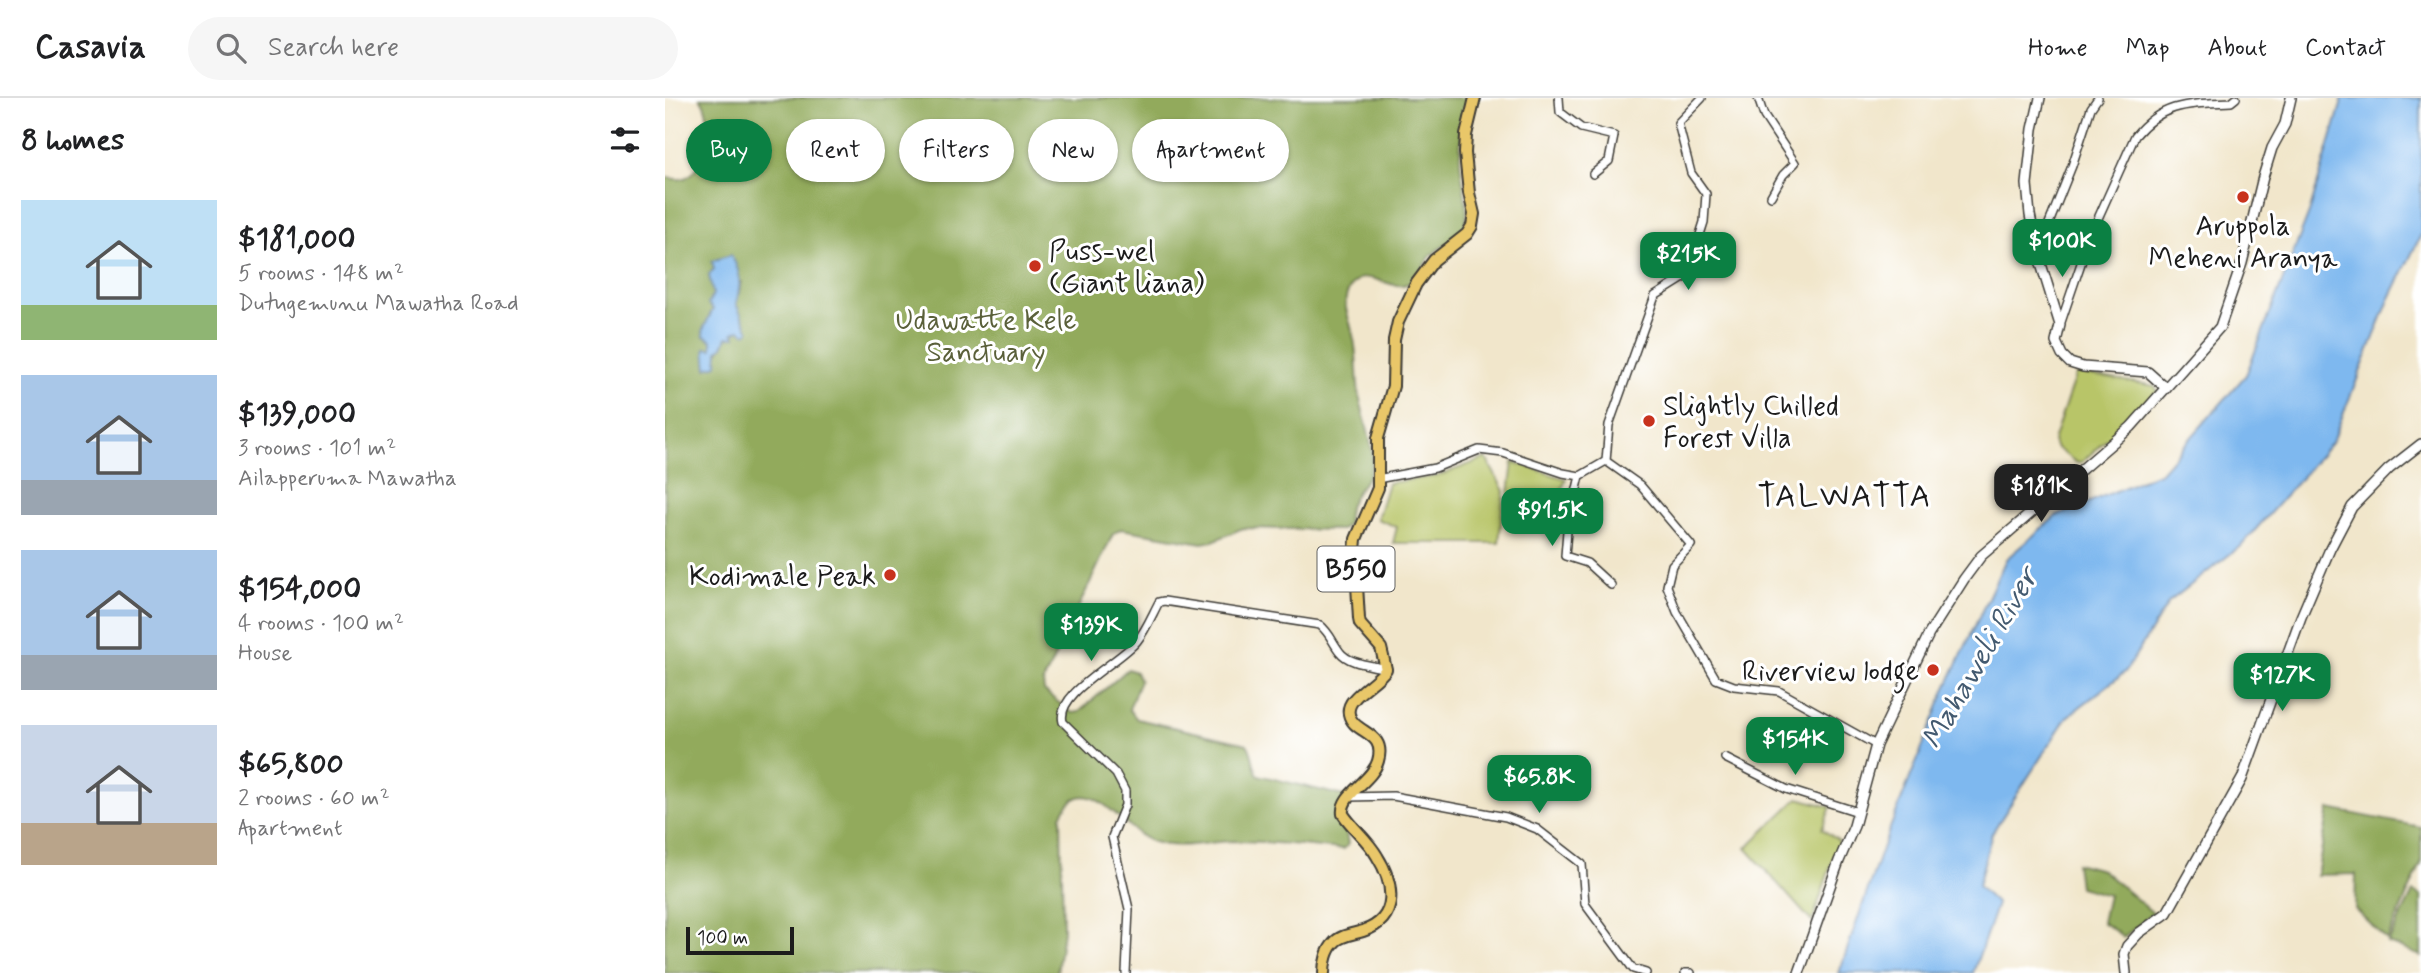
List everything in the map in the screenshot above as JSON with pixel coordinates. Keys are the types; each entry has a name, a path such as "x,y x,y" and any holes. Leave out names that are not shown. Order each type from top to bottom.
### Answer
{"main road":[{"name":"B550","path":"1386,669 1381,648 1360,624 1355,551 1360,529 1376,495 1378,438 1393,386 1394,340 1398,322 1416,285 1428,268 1467,234 1473,220 1465,153 1475,98"},
{"path":"1324,973 1329,951 1335,941 1375,925 1386,916 1392,902 1386,872 1376,854 1343,814 1342,808 1348,797 1374,772 1380,750 1371,735 1353,721 1348,713 1349,708 1353,700 1377,681 1386,669"}],"street":[{"path":"1559,98 1560,112 1581,128 1614,136 1609,161 1593,174"},
{"path":"1606,461 1609,425 1655,296 1687,276 1704,222 1706,194 1691,173 1678,123 1702,98"},
{"path":"1758,98 1764,116 1795,163 1771,196"},
{"path":"2041,98 2033,129 2027,184 2029,215 2060,325"},
{"path":"2037,251 2072,166 2091,108 2098,98"},
{"path":"2167,388 2148,372 2083,367 2070,363 2062,355 2056,342 2060,325 2091,234 2135,136 2146,123 2171,108 2187,104 2231,102 2236,98"},
{"path":"1799,973 1858,812 1876,745 1929,634 1963,579 1981,556 2131,427 2220,327 2242,263 2263,177 2272,148 2285,124 2291,98"},
{"path":"2126,973 2124,954 2127,946 2139,933 2167,913 2242,779 2301,617 2330,549 2352,507 2389,469 2421,444"},
{"path":"1377,479 1436,468 1479,450 1503,453 1580,477 1606,461"},
{"path":"1606,461 1640,485 1691,545 1672,565 1667,586 1677,612 1716,679 1734,686 1779,691 1876,745"},
{"path":"1580,477 1567,531 1565,556 1587,563 1611,585"},
{"path":"1126,973 1129,909 1112,837 1125,805 1125,791 1116,774 1063,722 1065,704 1074,692 1106,669 1138,640 1159,602 1164,601 1320,625 1327,631 1340,653 1347,658 1386,669"},
{"path":"1725,758 1786,789 1858,812"},
{"path":"1348,797 1393,796 1506,817 1537,829 1582,864 1585,904 1633,969 1646,973"},
{"path":"1685,973 1691,973"}],"green space":[{"name":"Udawatte Kele Sanctuary","path":"700,98 1470,98 1460,149 1467,207 1465,227 1461,234 1431,255 1411,282 1399,285 1374,279 1360,279 1347,294 1347,314 1355,342 1359,394 1371,444 1372,460 1369,475 1350,504 1347,525 1341,530 1243,528 1202,543 1121,529 1113,534 1043,682 1044,691 1072,713 1079,712 1128,669 1136,672 1140,680 1129,709 1137,719 1247,744 1258,775 1348,797 1342,808 1348,844 1344,849 1246,841 1182,845 1153,842 1141,836 1105,805 1093,798 1082,796 1071,801 1061,816 1063,931 1057,973 665,973 665,177 681,179 686,177 686,182 772,182 772,119 707,117","holes":["714,269 742,282 736,304 740,329 733,333 735,336 727,337 707,368 706,348 713,350 712,340 704,336 703,330 713,309"]},
{"path":"2078,373 2155,386 2158,392 2082,462 2077,463 2055,447 2053,441"},
{"path":"1486,458 1504,491 1499,543 1393,543 1397,527 1377,519 1388,483 1438,476"},
{"path":"1513,462 1566,479 1555,506 1540,525 1512,518 1509,494"},
{"path":"1798,798 1831,807 1822,829 1839,841 1812,922 1746,848"},
{"path":"2329,809 2421,827 2421,864 2387,940 2355,909 2356,874 2317,875"},
{"path":"2076,863 2102,870 2153,913 2124,937 2102,922 2108,895 2079,887"},
{"path":"2413,892 2421,896 2421,956 2388,943"}],"water":[{"name":"Mahaweli River","path":"2343,98 2421,98 2421,235 2389,300 2332,442 2243,544 2169,602 2125,672 2067,717 1992,833 1978,886 1997,904 1973,973 1839,973 1884,843 1946,688 2006,559 2056,516 2161,472 2246,375 2310,210"},
{"path":"731,255 739,279 736,304 749,331 746,334 740,330 733,333 735,337 727,337 718,350 717,365 707,368 705,348 712,349 712,340 704,336 703,330 713,309 708,304 713,294 709,275 714,269 712,261"}],"place":[{"name":"Aruppola Meheni Aranya","path":"2243,197"},
{"name":"Puss-wel (Giant liana)","path":"1035,266"},
{"name":"Slightly Chilled Forest Villa","path":"1649,421"},
{"name":"Kodimale Peak","path":"890,575"},
{"name":"Riverview lodge","path":"1933,670"}],"district":[{"name":"TALWATTA","path":"1845,495"}]}
